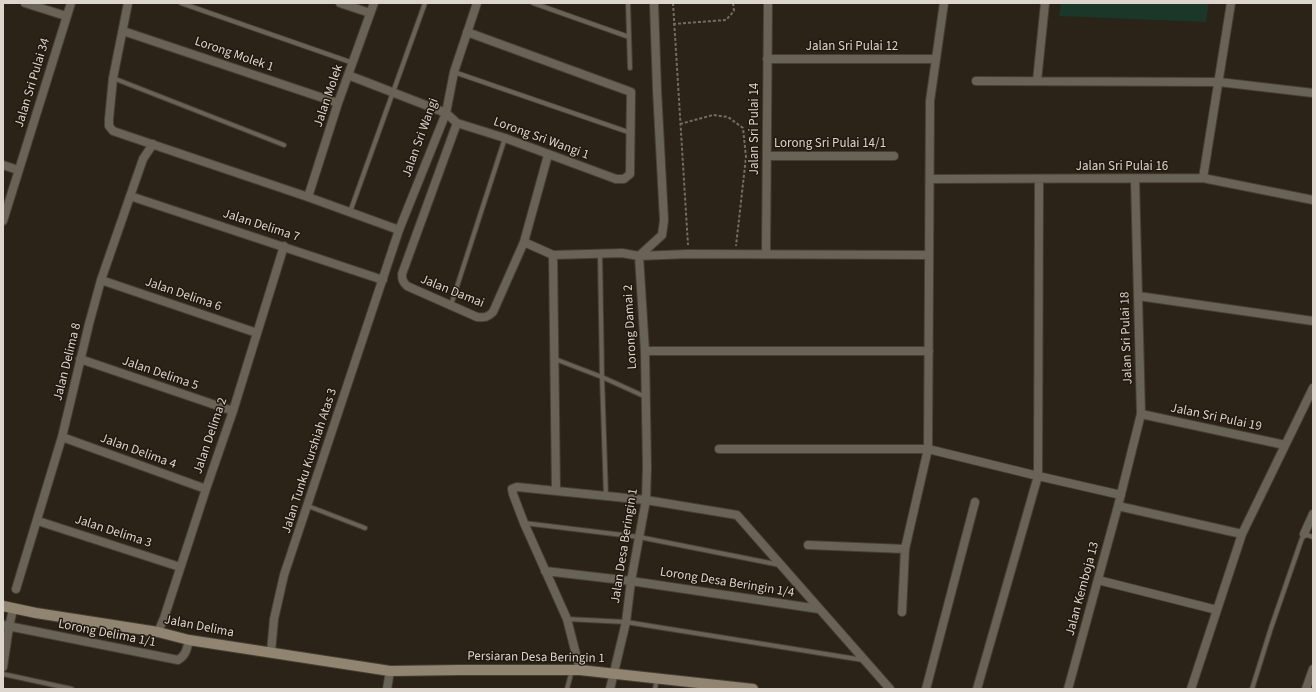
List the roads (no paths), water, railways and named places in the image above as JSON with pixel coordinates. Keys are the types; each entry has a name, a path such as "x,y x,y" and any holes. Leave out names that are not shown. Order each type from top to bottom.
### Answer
{"main road":[{"name":"Jalan Delima","path":"3,606 13,609 158,632 189,640 390,671"},
{"name":"Persiaran Desa Beringin 1","path":"390,671 576,670 657,678 700,687 753,689"}],"street":[{"path":"25,3 66,16"},
{"name":"Jalan Sri Pulai 34","path":"3,221 71,3"},
{"path":"128,3 113,78 109,126 113,131 308,197 399,230"},
{"path":"340,3 370,14"},
{"name":"Jalan Molek","path":"308,197 338,103 374,3"},
{"name":"Jalan Sri Wangi","path":"383,280 399,230 446,113 454,72 477,3"},
{"path":"640,256 662,234 664,220 654,3"},
{"name":"Jalan Sri Pulai 14","path":"766,254 768,3"},
{"path":"902,612 905,548 928,449 930,101 944,3"},
{"path":"1037,81 1045,3"},
{"path":"1203,178 1231,3"},
{"name":"Lorong Molek 1","path":"123,31 338,103"},
{"path":"467,32 631,92 631,133"},
{"name":"Jalan Sri Pulai 12","path":"767,59 936,59"},
{"path":"348,75 446,113"},
{"path":"976,81 1219,82 1313,94"},
{"name":"Lorong Sri Wangi 1","path":"446,113 457,123 505,138 616,179 624,179 630,174 631,133"},
{"name":"Jalan Damai","path":"457,123 402,274 402,279 407,286 477,317 484,318 493,312 524,242 548,155"},
{"name":"Jalan Delima 8","path":"16,589 38,521 62,437 80,359 101,280 143,159 154,144"},
{"name":"Lorong Sri Pulai 14/1","path":"767,156 894,156"},
{"path":"3,165 18,170"},
{"name":"Jalan Sri Pulai 16","path":"930,179 1203,178 1313,200"},
{"path":"977,689 1038,476 1039,179"},
{"name":"Jalan Sri Pulai 18","path":"1121,495 1142,414 1135,179"},
{"name":"Jalan Delima 7","path":"130,196 383,280"},
{"path":"524,242 553,255 622,253 640,256 688,254 930,255"},
{"name":"Jalan Delima 2","path":"158,632 233,411 284,246"},
{"path":"553,255 556,491"},
{"name":"Lorong Damai 2","path":"640,256 646,397"},
{"name":"Jalan Delima 6","path":"101,280 256,333"},
{"name":"Jalan Tunku Kurshiah Atas 3","path":"271,652 274,619 284,575 383,280"},
{"path":"1138,296 1313,321"},
{"path":"645,351 929,351"},
{"name":"Jalan Delima 5","path":"80,359 233,411"},
{"path":"1191,689 1242,534 1313,388"},
{"name":"Jalan Desa Beringin 1","path":"610,689 626,622 631,580 646,500 646,397"},
{"name":"Jalan Sri Pulai 19","path":"1142,414 1285,445"},
{"name":"Jalan Delima 4","path":"62,437 206,489"},
{"path":"719,449 928,449 1121,495"},
{"path":"576,670 567,619 524,523 513,494 512,489 517,487 646,500 737,516 890,689"},
{"name":"Jalan Kemboja 13","path":"1068,689 1121,495"},
{"path":"926,689 975,502"},
{"path":"1118,506 1242,534"},
{"path":"1304,534 1313,514"},
{"name":"Jalan Delima 3","path":"38,521 180,567"},
{"path":"808,545 905,548"},
{"name":"Lorong Desa Beringin 1/4","path":"545,571 631,580 819,609"},
{"path":"1098,580 1217,610"},
{"path":"3,667 6,626 13,609"},
{"name":"Lorong Delima 1/1","path":"6,626 178,660 183,657 187,651 189,640"},
{"path":"1306,689 1313,669"},
{"path":"387,689 390,671"}],"lane":[{"path":"181,3 353,63"},
{"path":"350,212 425,3"},
{"path":"533,3 629,37"},
{"path":"628,3 630,68"},
{"path":"454,72 631,133"},
{"path":"113,78 284,145"},
{"path":"451,306 505,138"},
{"path":"600,254 606,496"},
{"path":"554,358 646,397"},
{"path":"308,506 365,528"},
{"path":"524,523 639,537 780,565"},
{"path":"1252,689 1271,628 1304,534 1313,537"},
{"path":"567,619 626,622 865,661"},
{"path":"567,689 576,670"},
{"path":"3,674 72,689"},
{"path":"654,689 657,678"}]}
